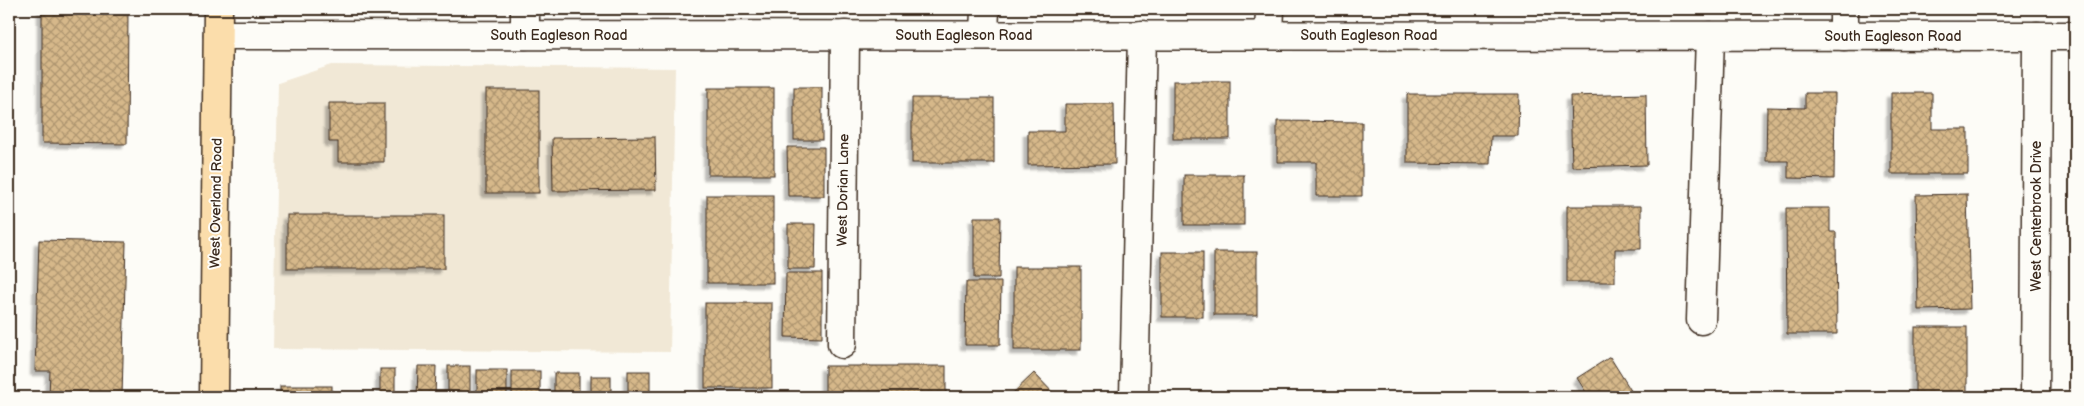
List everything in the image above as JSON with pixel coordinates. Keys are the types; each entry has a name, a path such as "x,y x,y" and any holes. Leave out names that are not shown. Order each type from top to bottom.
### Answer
{"main road":[{"name":"West Overland Road","path":"214,397 218,22"}],"street":[{"path":"1844,9 1844,36"},
{"name":"South Eagleson Road","path":"218,22 525,22 845,35 984,22 1142,35 1269,22 1710,36 2075,36"},
{"name":"West Dorian Lane","path":"842,344 845,35"},
{"path":"1134,397 1142,35"},
{"path":"1701,320 1710,36"},
{"name":"West Centerbrook Drive","path":"2036,397 2037,36"}],"shaded area":[{"path":"332,65 675,68 670,352 273,349 278,83"}],"building":[{"path":"42,9 128,9 127,144 42,143"},
{"path":"1173,81 1230,81 1230,139 1173,139"},
{"path":"794,87 822,87 822,140 794,140"},
{"path":"708,88 774,88 774,175 708,175"},
{"path":"486,90 539,90 539,193 486,193"},
{"path":"1805,93 1835,93 1834,179 1788,178 1788,161 1766,161 1767,107 1805,108"},
{"path":"1891,93 1932,93 1932,129 1968,129 1968,174 1891,174"},
{"path":"1407,94 1519,94 1518,136 1491,136 1490,164 1407,163"},
{"path":"1646,94 1647,165 1572,167 1570,96"},
{"path":"912,98 994,98 994,163 912,163"},
{"path":"329,103 384,103 384,162 338,162 338,142 329,142"},
{"path":"1065,104 1114,104 1115,164 1028,165 1028,131 1065,131"},
{"path":"1277,121 1362,122 1362,196 1316,196 1316,162 1277,162"},
{"path":"655,137 656,190 553,191 552,138"},
{"path":"787,147 824,147 824,196 788,196"},
{"path":"1184,175 1244,175 1244,225 1184,225"},
{"path":"1967,194 1970,309 1918,310 1916,195"},
{"path":"707,195 773,195 773,283 707,283"},
{"path":"1567,206 1641,206 1641,249 1615,249 1615,282 1567,282"},
{"path":"1786,208 1830,208 1830,232 1836,232 1837,334 1787,334"},
{"path":"287,215 444,215 444,269 287,269"},
{"path":"974,217 1000,217 999,278 974,278"},
{"path":"788,224 816,224 815,269 788,269"},
{"path":"39,240 126,242 122,397 49,397 50,371 35,371"},
{"path":"1162,252 1203,252 1203,317 1162,317"},
{"path":"1214,252 1257,252 1257,315 1214,315"},
{"path":"1014,267 1081,267 1081,350 1014,350"},
{"path":"786,273 822,273 822,338 785,337"},
{"path":"966,282 1001,282 1000,345 965,345"},
{"path":"705,303 772,303 772,388 705,388"},
{"path":"1915,327 1967,327 1967,397 1915,397"},
{"path":"1610,357 1635,397 1589,397 1577,378"},
{"path":"418,366 436,366 435,397 417,397"},
{"path":"448,366 470,366 470,397 448,397"},
{"path":"825,366 946,366 946,397 825,397"},
{"path":"380,369 395,369 395,397 380,397"},
{"path":"477,370 507,370 507,397 477,397"},
{"path":"512,371 540,371 540,397 512,397"},
{"path":"628,371 650,371 650,397 628,397"},
{"path":"554,373 579,373 579,397 554,397"},
{"path":"1034,373 1057,397 1009,397"},
{"path":"591,376 611,376 611,397 591,397"},
{"path":"280,386 332,386 332,397 280,397"}]}
